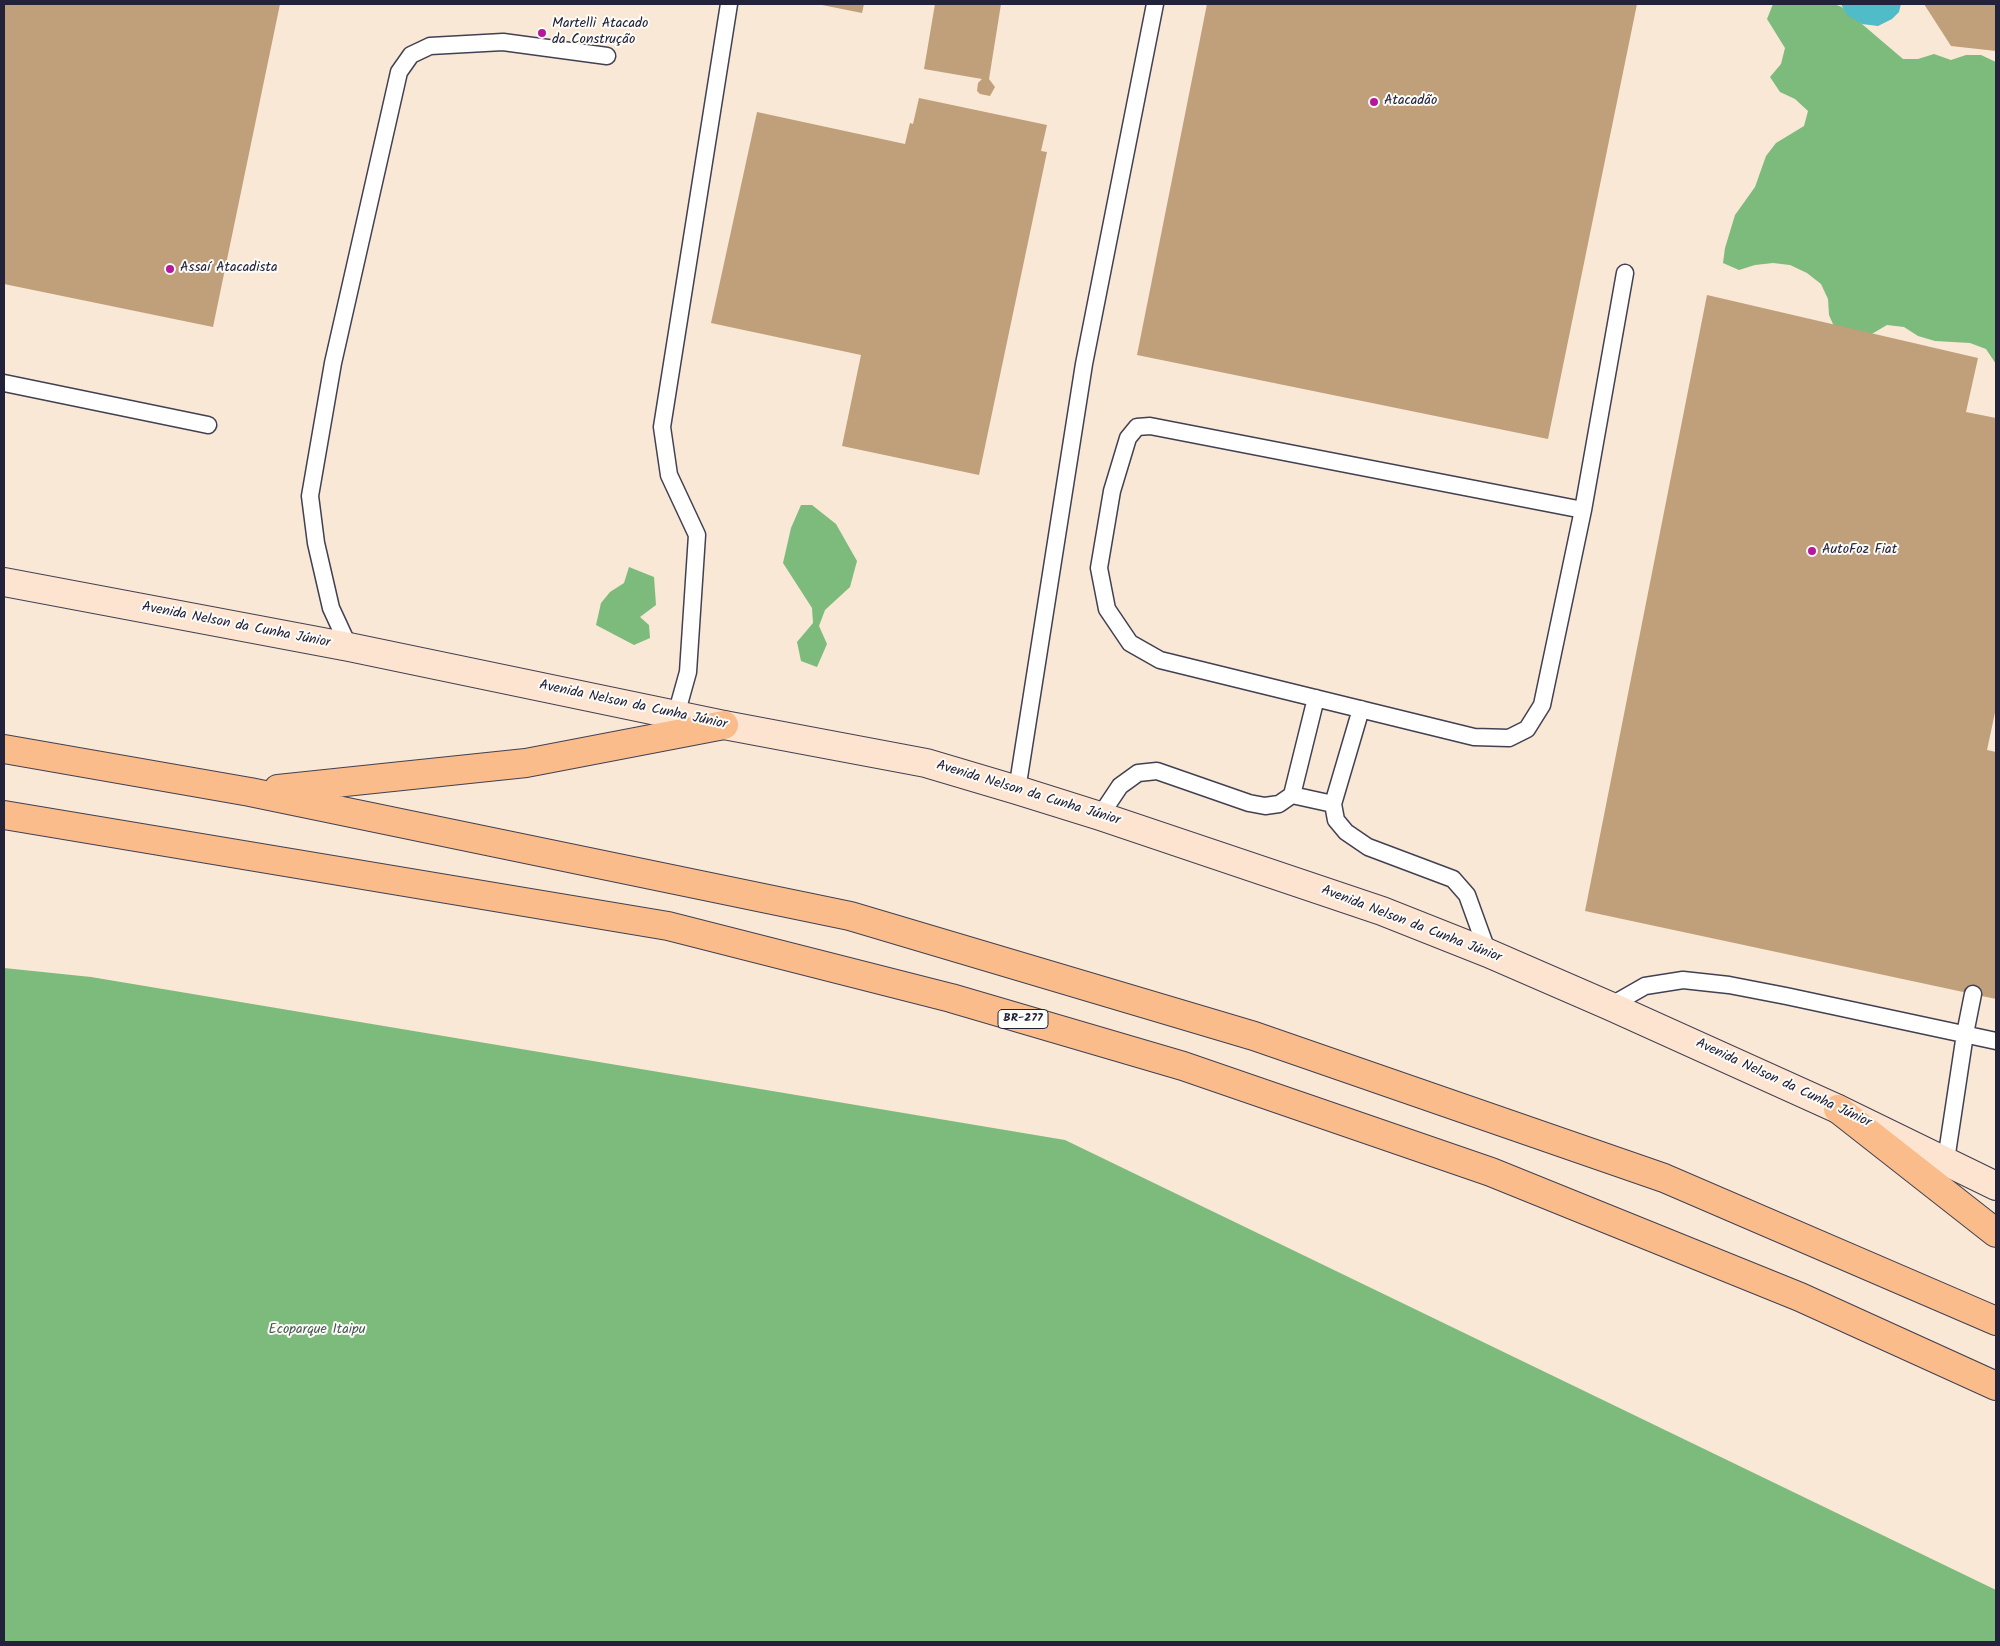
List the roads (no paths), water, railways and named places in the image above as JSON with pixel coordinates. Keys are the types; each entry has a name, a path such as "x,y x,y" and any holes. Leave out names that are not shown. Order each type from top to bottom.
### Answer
{"highway":[{"path":"250,792 390,779 526,763 724,725"},
{"path":"4,750 250,792 850,916 1254,1036 1664,1178 1996,1321"},
{"name":"BR-277","path":"4,815 668,926 951,998 1183,1066 1491,1172 1800,1296 1996,1386"},
{"path":"1838,1109 1996,1233"}],"street":[{"name":"Avenida Nelson da Cunha Júnior","path":"4,582 349,647 724,725 926,763 1018,790 1382,911 1488,953 1838,1109 1996,1186"}],"lane":[{"path":"676,715 688,672 697,535 669,475 662,427 729,4"},
{"path":"1018,790 1084,364 1156,4"},
{"path":"349,647 331,608 316,544 310,496 333,363 399,72 411,55 430,46 503,42 607,56"},
{"path":"1583,510 1150,426 1137,427 1128,438 1112,491 1099,568 1107,609 1111,616 1130,643 1160,660 1474,737 1509,738 1527,729 1542,705 1583,510 1625,273"},
{"path":"4,383 208,425"},
{"path":"1100,816 1120,786 1138,773 1157,771 1249,803 1265,806 1279,804 1292,795 1316,698"},
{"path":"1361,709 1333,804 1336,820 1346,832 1368,847 1453,879 1467,895 1488,953"},
{"path":"1292,795 1333,804"},
{"path":"1610,1006 1645,986 1683,980 1748,988 1996,1041"},
{"path":"1946,1160 1972,994"}],"water":[{"path":"1841,4 1901,4 1899,12 1892,19 1878,26 1862,24 1847,15"}],"place":[{"name":"Martelli Atacado da Construção","path":"542,33"},
{"name":"Atacadão","path":"1374,102"},
{"name":"Assaí Atacadista","path":"170,269"},
{"name":"AutoFoz Fiat","path":"1812,551"}],"park label":[{"name":"Ecoparque Itaipu","path":"317,1331"}]}
